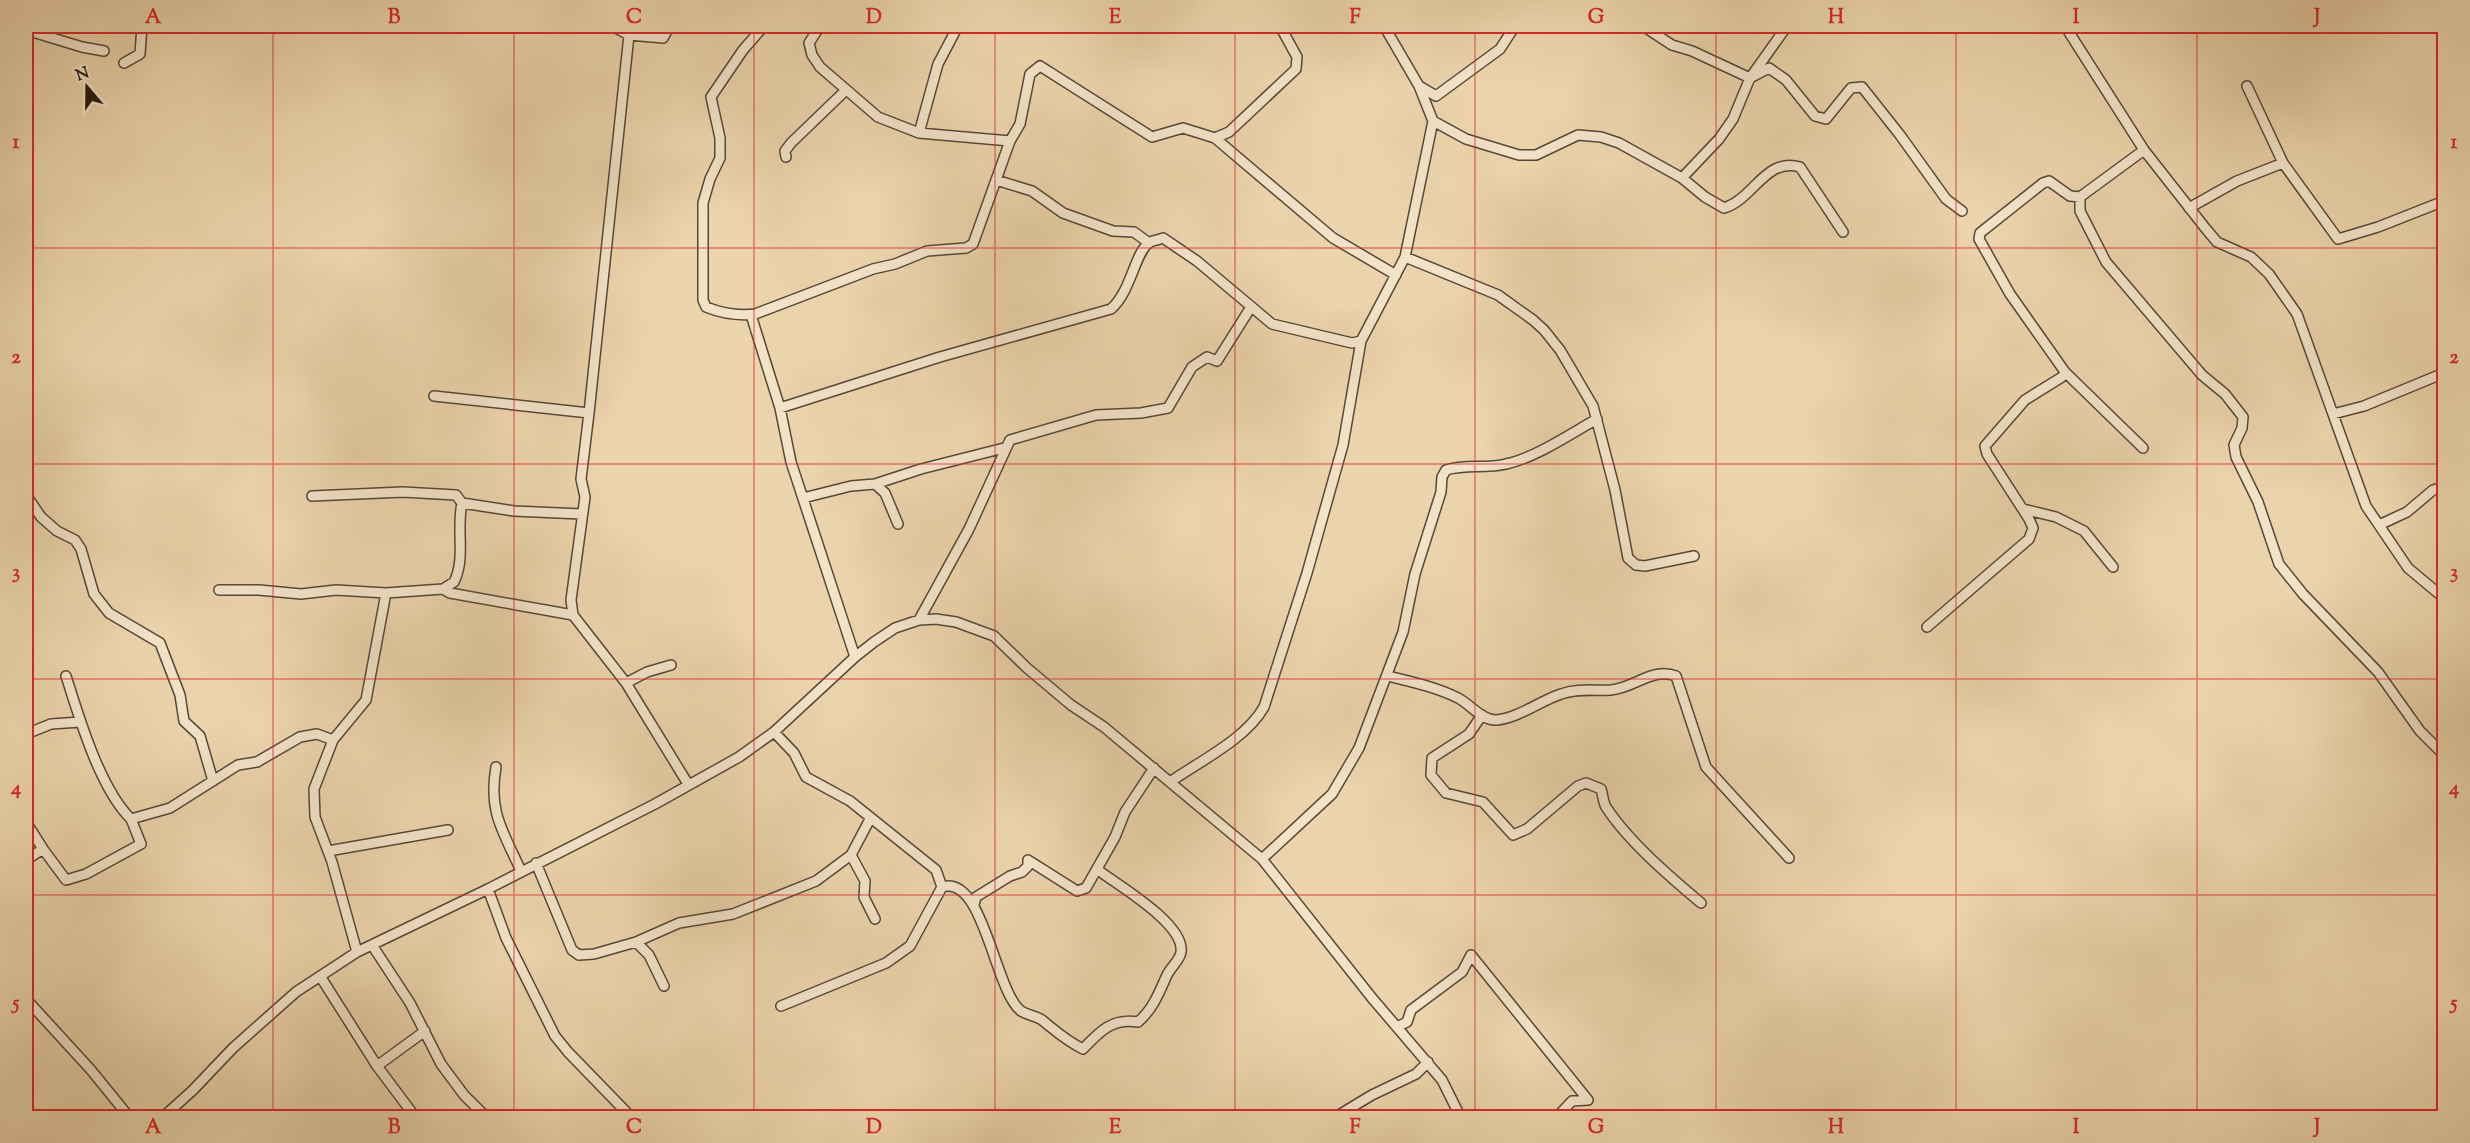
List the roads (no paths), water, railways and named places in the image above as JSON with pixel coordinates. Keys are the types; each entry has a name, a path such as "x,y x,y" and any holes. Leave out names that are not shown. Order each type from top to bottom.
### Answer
{"street":[{"path":"124,63 140,54 142,26"},
{"path":"612,26 629,35 663,38 670,26"},
{"path":"764,26 743,50 711,97 720,138 720,158 710,179 703,203 703,300 706,306 724,313 751,315 927,251 966,248 973,244 1010,141 1020,124 1030,74 1040,66 1152,137 1183,128 1215,138 1333,238 1396,275"},
{"path":"820,26 809,43 812,55 820,66 878,117 919,133 1010,141"},
{"path":"919,133 938,64 958,26"},
{"path":"1215,138 1229,132 1296,69 1298,57 1280,26"},
{"path":"1170,782 1245,732 1256,721 1264,707 1307,573 1343,445 1361,341 1405,257 1433,121 1419,86 1384,26"},
{"path":"1419,86 1436,96 1500,49 1515,26"},
{"path":"1643,26 1672,45 1692,51 1750,78"},
{"path":"1682,178 1719,139 1733,119 1750,78 1787,26"},
{"path":"2065,26 2144,150 2217,243 2251,257 2269,274 2297,314 2366,506 2408,568 2445,598"},
{"path":"26,30 82,47 104,51"},
{"path":"629,35 581,479 585,497 571,600 573,615 626,683 688,784"},
{"path":"1750,78 1769,68 1786,80 1815,116 1826,119 1851,88 1862,87 1946,199 1962,211"},
{"path":"2247,86 2283,163 2338,239 2378,227 2445,201"},
{"path":"786,157 785,151 791,143 846,90"},
{"path":"1433,121 1466,139 1519,155 1536,154 1578,135 1592,135 1619,143 1682,178 1705,197 1724,208 1735,204 1776,167 1790,164 1800,167 1844,232"},
{"path":"2143,448 2065,372 2010,294 1979,239 1980,233 2043,183 2049,181 2070,196 2080,197 2144,150"},
{"path":"2189,208 2237,181 2283,163"},
{"path":"996,180 1032,191 1063,213 1113,231 1134,232 1149,243"},
{"path":"2080,197 2080,211 2106,262 2202,375 2225,394 2243,417 2242,428 2234,445 2236,457 2258,502 2279,564 2303,594 2378,672 2420,731 2445,755"},
{"path":"780,408 940,357 1111,309 1127,290 1141,253 1149,243 1163,238 1179,248 1272,324 1352,342 1361,341"},
{"path":"1405,257 1498,295 1544,330 1560,350 1593,406 1628,558 1635,565 1645,566 1694,556"},
{"path":"919,620 969,529 1004,448 1010,440 1096,414 1141,413 1168,408 1192,367 1207,357 1217,361 1251,307"},
{"path":"751,315 780,408 791,462 855,657"},
{"path":"1927,627 2029,538 2032,528 2023,509 1987,454 1985,446 2025,400 2062,377 2065,372"},
{"path":"2333,414 2364,406 2445,373"},
{"path":"434,396 589,413"},
{"path":"1262,859 1332,794 1359,748 1403,632 1415,574 1441,492 1442,477 1446,470 1458,466 1505,465 1528,456 1597,419"},
{"path":"803,498 851,486 875,484 921,469 1004,448"},
{"path":"875,484 885,493 898,524"},
{"path":"2379,525 2407,512 2433,490 2445,487"},
{"path":"312,496 403,492 456,495 462,503 514,511 581,514"},
{"path":"27,502 57,531 75,540 81,549 94,594 109,613 160,643 180,695 184,721 200,736 213,781"},
{"path":"219,590 259,590 301,594 336,590 386,593 443,589 454,582 457,576 461,557 458,530 462,503"},
{"path":"2023,509 2056,517 2084,531 2113,567"},
{"path":"443,589 450,593 573,615"},
{"path":"357,952 328,851 315,817 314,789 333,740 366,700 386,593"},
{"path":"162,1118 193,1090 240,1041 296,992 357,952 488,889 654,804 739,757 774,732 855,657 896,628 919,620 936,619 956,622 994,636 1027,668 1071,705 1104,727 1262,859 1442,1080 1461,1118"},
{"path":"626,683 647,672 671,665"},
{"path":"1388,676 1432,687 1460,699 1482,716 1496,720 1532,708 1562,693 1587,689 1612,690 1629,686 1658,673 1676,676 1706,767 1789,858"},
{"path":"26,822 66,880 86,874 141,844 131,819 123,811 106,784 80,722 66,676"},
{"path":"1482,716 1468,735 1432,758 1431,775 1446,793 1483,802 1513,835 1527,829 1578,786 1586,783 1601,789 1605,805 1638,844 1665,873 1701,903"},
{"path":"26,734 51,724 80,722"},
{"path":"774,732 794,753 806,777 850,801 936,870 942,887"},
{"path":"131,819 170,808 238,765 257,762 300,737 317,734 333,740"},
{"path":"496,767 493,783 495,816 521,871"},
{"path":"975,904 976,897 1010,876 1022,872 1028,866 1028,860 1077,891 1086,888 1098,870 1125,812 1154,768"},
{"path":"536,863 572,950 579,955 594,954 636,942 679,923 733,914 816,881 851,855 870,819"},
{"path":"328,851 448,830"},
{"path":"26,860 43,849"},
{"path":"851,855 865,881 864,897 875,919"},
{"path":"781,1006 886,963 910,946 942,887 948,885 963,891 975,904 998,974 1020,1010 1040,1019 1060,1037 1083,1049 1113,1023 1124,1020 1138,1022 1148,1013 1170,969 1181,955 1182,944 1174,929 1098,870"},
{"path":"488,889 506,938 555,1036 632,1118"},
{"path":"636,942 649,955 664,986"},
{"path":"372,945 425,1031 441,1064 464,1095 487,1118"},
{"path":"1397,1027 1407,1022 1411,1010 1462,972 1471,955 1588,1100 1572,1101 1556,1118"},
{"path":"320,976 377,1066 416,1118"},
{"path":"26,999 91,1070 130,1118"},
{"path":"377,1066 425,1031"},
{"path":"1338,1117 1372,1095 1416,1074 1428,1062"}]}
